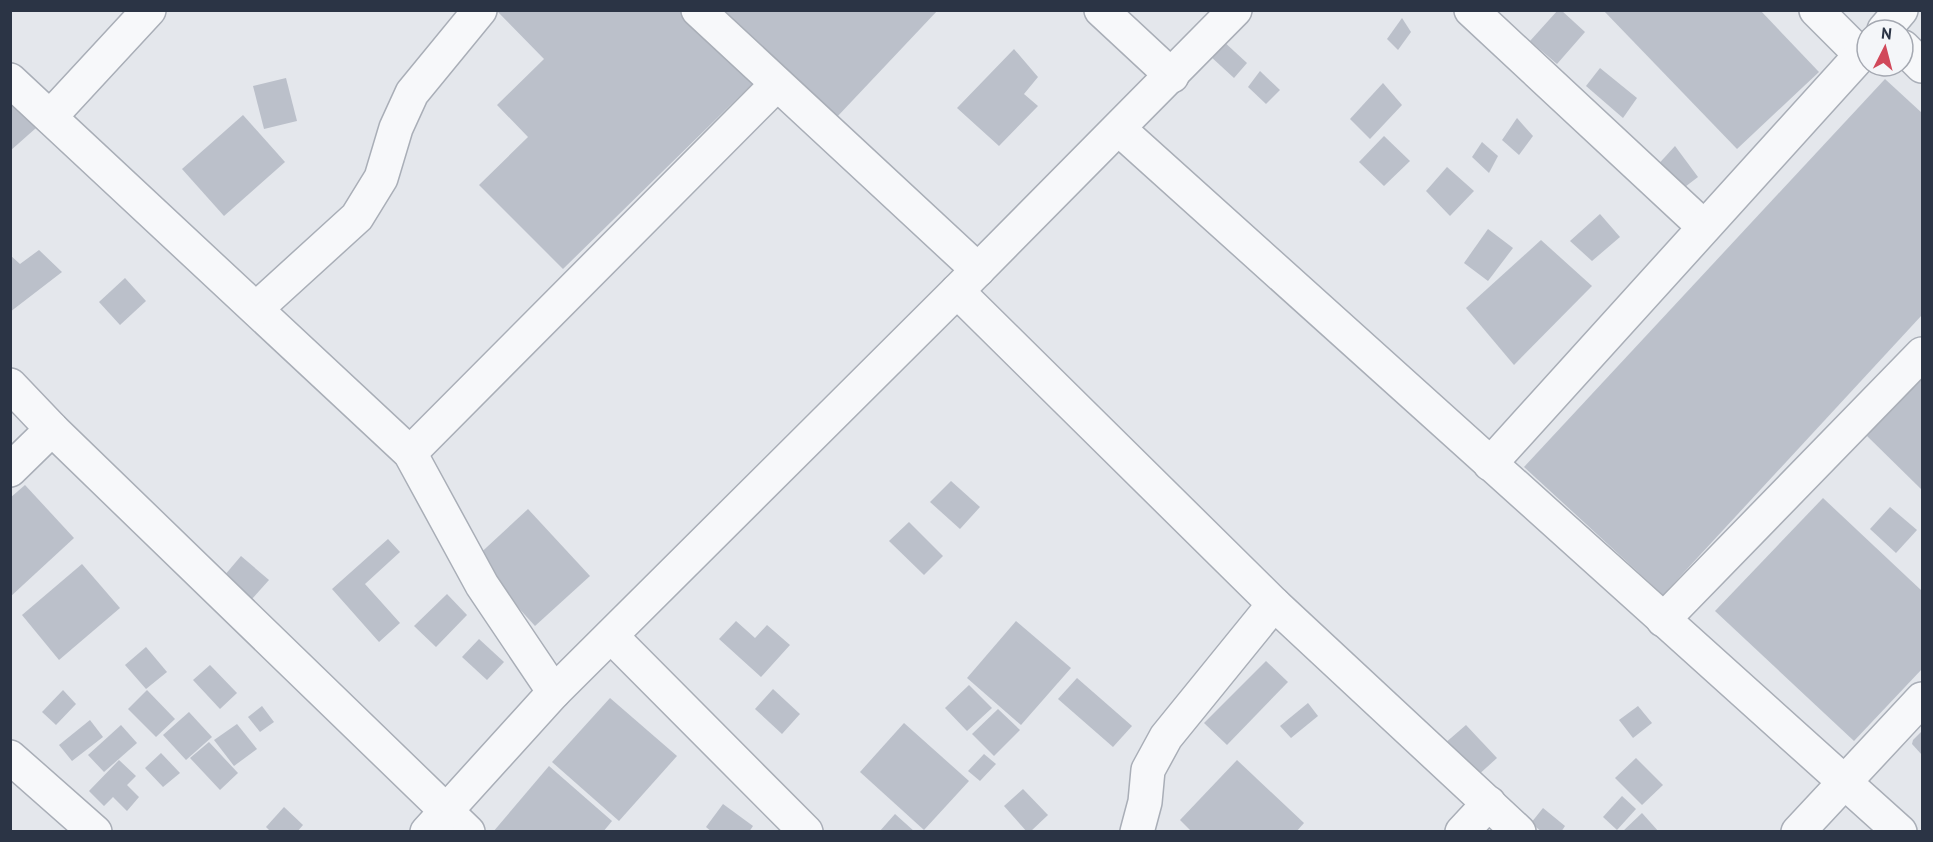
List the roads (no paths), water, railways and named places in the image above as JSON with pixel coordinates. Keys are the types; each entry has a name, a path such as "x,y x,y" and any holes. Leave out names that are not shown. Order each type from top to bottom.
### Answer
{"street":[{"path":"50,117 149,10"},
{"path":"256,309 357,217 381,178 396,128 412,93 480,10"},
{"path":"698,10 777,84 968,281 1274,604 1519,831"},
{"path":"1101,10 1172,76"},
{"path":"10,385 447,824 554,692 968,281 1235,10"},
{"path":"1471,10 1704,226"},
{"path":"1816,10 1855,44"},
{"path":"1490,464 1855,62"},
{"path":"10,80 410,453 482,585 554,692"},
{"path":"410,453 777,84"},
{"path":"1119,129 1900,831"},
{"path":"1663,620 1923,354"},
{"path":"10,470 52,429"},
{"path":"1137,831 1145,802 1148,770 1166,737 1274,604"},
{"path":"611,636 806,831"},
{"path":"1798,831 1923,699"},
{"path":"10,757 82,827"},
{"path":"1462,831 1489,803"}]}
